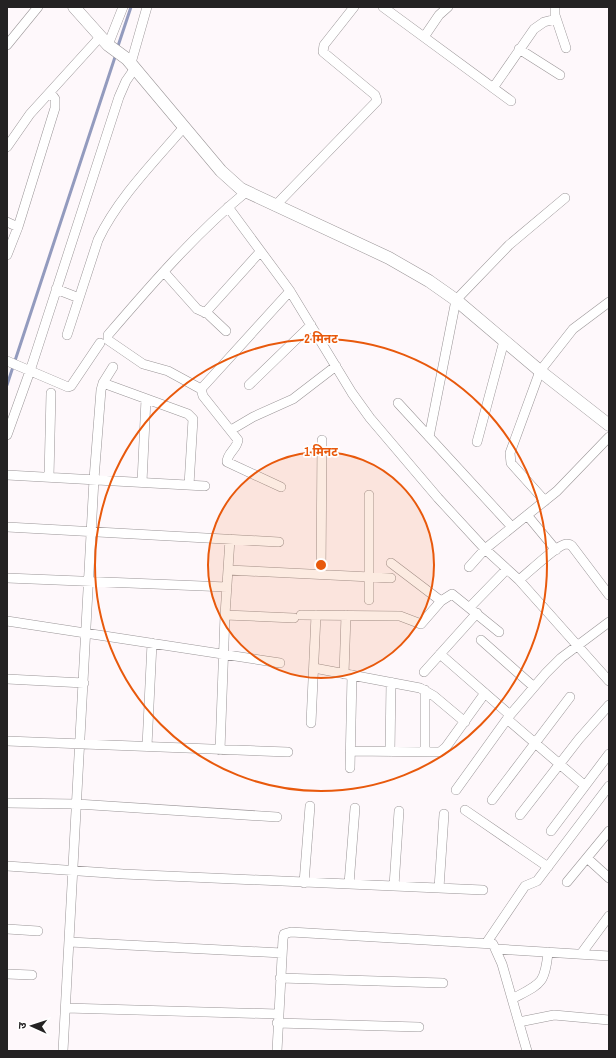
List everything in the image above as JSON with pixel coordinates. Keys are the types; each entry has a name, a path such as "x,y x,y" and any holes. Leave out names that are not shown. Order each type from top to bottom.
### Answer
{"street":[{"path":"7,45 38,7"},
{"path":"74,7 107,44 131,63 221,171 241,189 406,267 456,300 540,371 609,425"},
{"path":"7,147 30,114 50,92 107,44 123,7"},
{"path":"7,435 119,97 126,81 147,7"},
{"path":"275,206 377,101 375,95 323,52 324,45 354,7"},
{"path":"383,7 510,101"},
{"path":"424,37 439,15 448,7"},
{"path":"556,7 556,19 566,48"},
{"path":"493,88 538,25 556,19"},
{"path":"520,49 560,75"},
{"path":"7,255 18,227 55,108 55,99 50,92"},
{"path":"67,335 98,240 108,221 184,127"},
{"path":"246,192 228,207 164,272 108,335 108,340 143,364 168,371 201,389 203,396 231,430 238,442 228,457 227,462 281,487"},
{"path":"429,436 456,300 509,245 565,198"},
{"path":"228,207 260,252 290,290 352,393 397,451 438,498 486,549 506,570 519,580 576,646 609,681"},
{"path":"7,222 18,227"},
{"path":"205,313 260,252"},
{"path":"164,272 197,309 212,317 226,331"},
{"path":"56,289 79,298"},
{"path":"201,389 290,290"},
{"path":"545,500 514,467 510,458 540,371 573,329 609,302"},
{"path":"249,385 311,325"},
{"path":"477,442 504,341"},
{"path":"7,361 65,386 71,386 100,343"},
{"path":"231,430 253,417 293,399 336,366"},
{"path":"63,1051 94,479 103,383 113,367"},
{"path":"103,383 188,414 193,419 189,485"},
{"path":"48,477 51,393"},
{"path":"142,482 146,399"},
{"path":"398,403 512,527"},
{"path":"469,567 486,549 545,500 609,437"},
{"path":"321,574 322,440"},
{"path":"7,475 205,486"},
{"path":"369,495 369,600"},
{"path":"527,515 556,550"},
{"path":"7,527 279,542"},
{"path":"220,750 225,615 230,539"},
{"path":"519,580 556,550 566,544 572,546 609,595"},
{"path":"391,563 441,601"},
{"path":"228,570 391,578"},
{"path":"424,672 506,570"},
{"path":"7,578 227,587"},
{"path":"225,615 400,616 421,624 441,601 452,594 474,610 499,632"},
{"path":"311,723 316,615"},
{"path":"346,615 350,768"},
{"path":"7,621 280,663"},
{"path":"456,790 508,717 552,666 609,622"},
{"path":"481,640 534,687"},
{"path":"147,746 152,643"},
{"path":"440,654 485,693 535,743 584,786"},
{"path":"314,668 391,682 425,690 465,722"},
{"path":"7,679 84,683"},
{"path":"390,752 391,682"},
{"path":"424,752 425,690"},
{"path":"350,751 424,752 443,750 485,693"},
{"path":"492,800 570,697"},
{"path":"520,815 609,705"},
{"path":"7,741 288,752"},
{"path":"551,831 609,754"},
{"path":"487,942 525,886 537,881 609,786"},
{"path":"7,803 77,804 276,817"},
{"path":"304,882 310,806"},
{"path":"349,884 355,808"},
{"path":"465,810 548,867"},
{"path":"394,886 399,811"},
{"path":"439,888 444,814"},
{"path":"567,882 609,831"},
{"path":"587,858 609,878"},
{"path":"7,866 483,890"},
{"path":"581,954 609,916"},
{"path":"7,929 38,931"},
{"path":"277,1051 280,978 284,934 291,932 487,942 493,944 512,998 527,1051"},
{"path":"70,942 282,953"},
{"path":"496,949 609,956"},
{"path":"512,998 534,987 542,980 546,970 548,952"},
{"path":"7,974 32,975"},
{"path":"280,978 443,983"},
{"path":"66,1008 278,1018 419,1027"},
{"path":"519,1022 548,1015 609,1020"}],"waterway":[{"path":"117,49 131,7"},
{"path":"7,385 116,54"}]}
